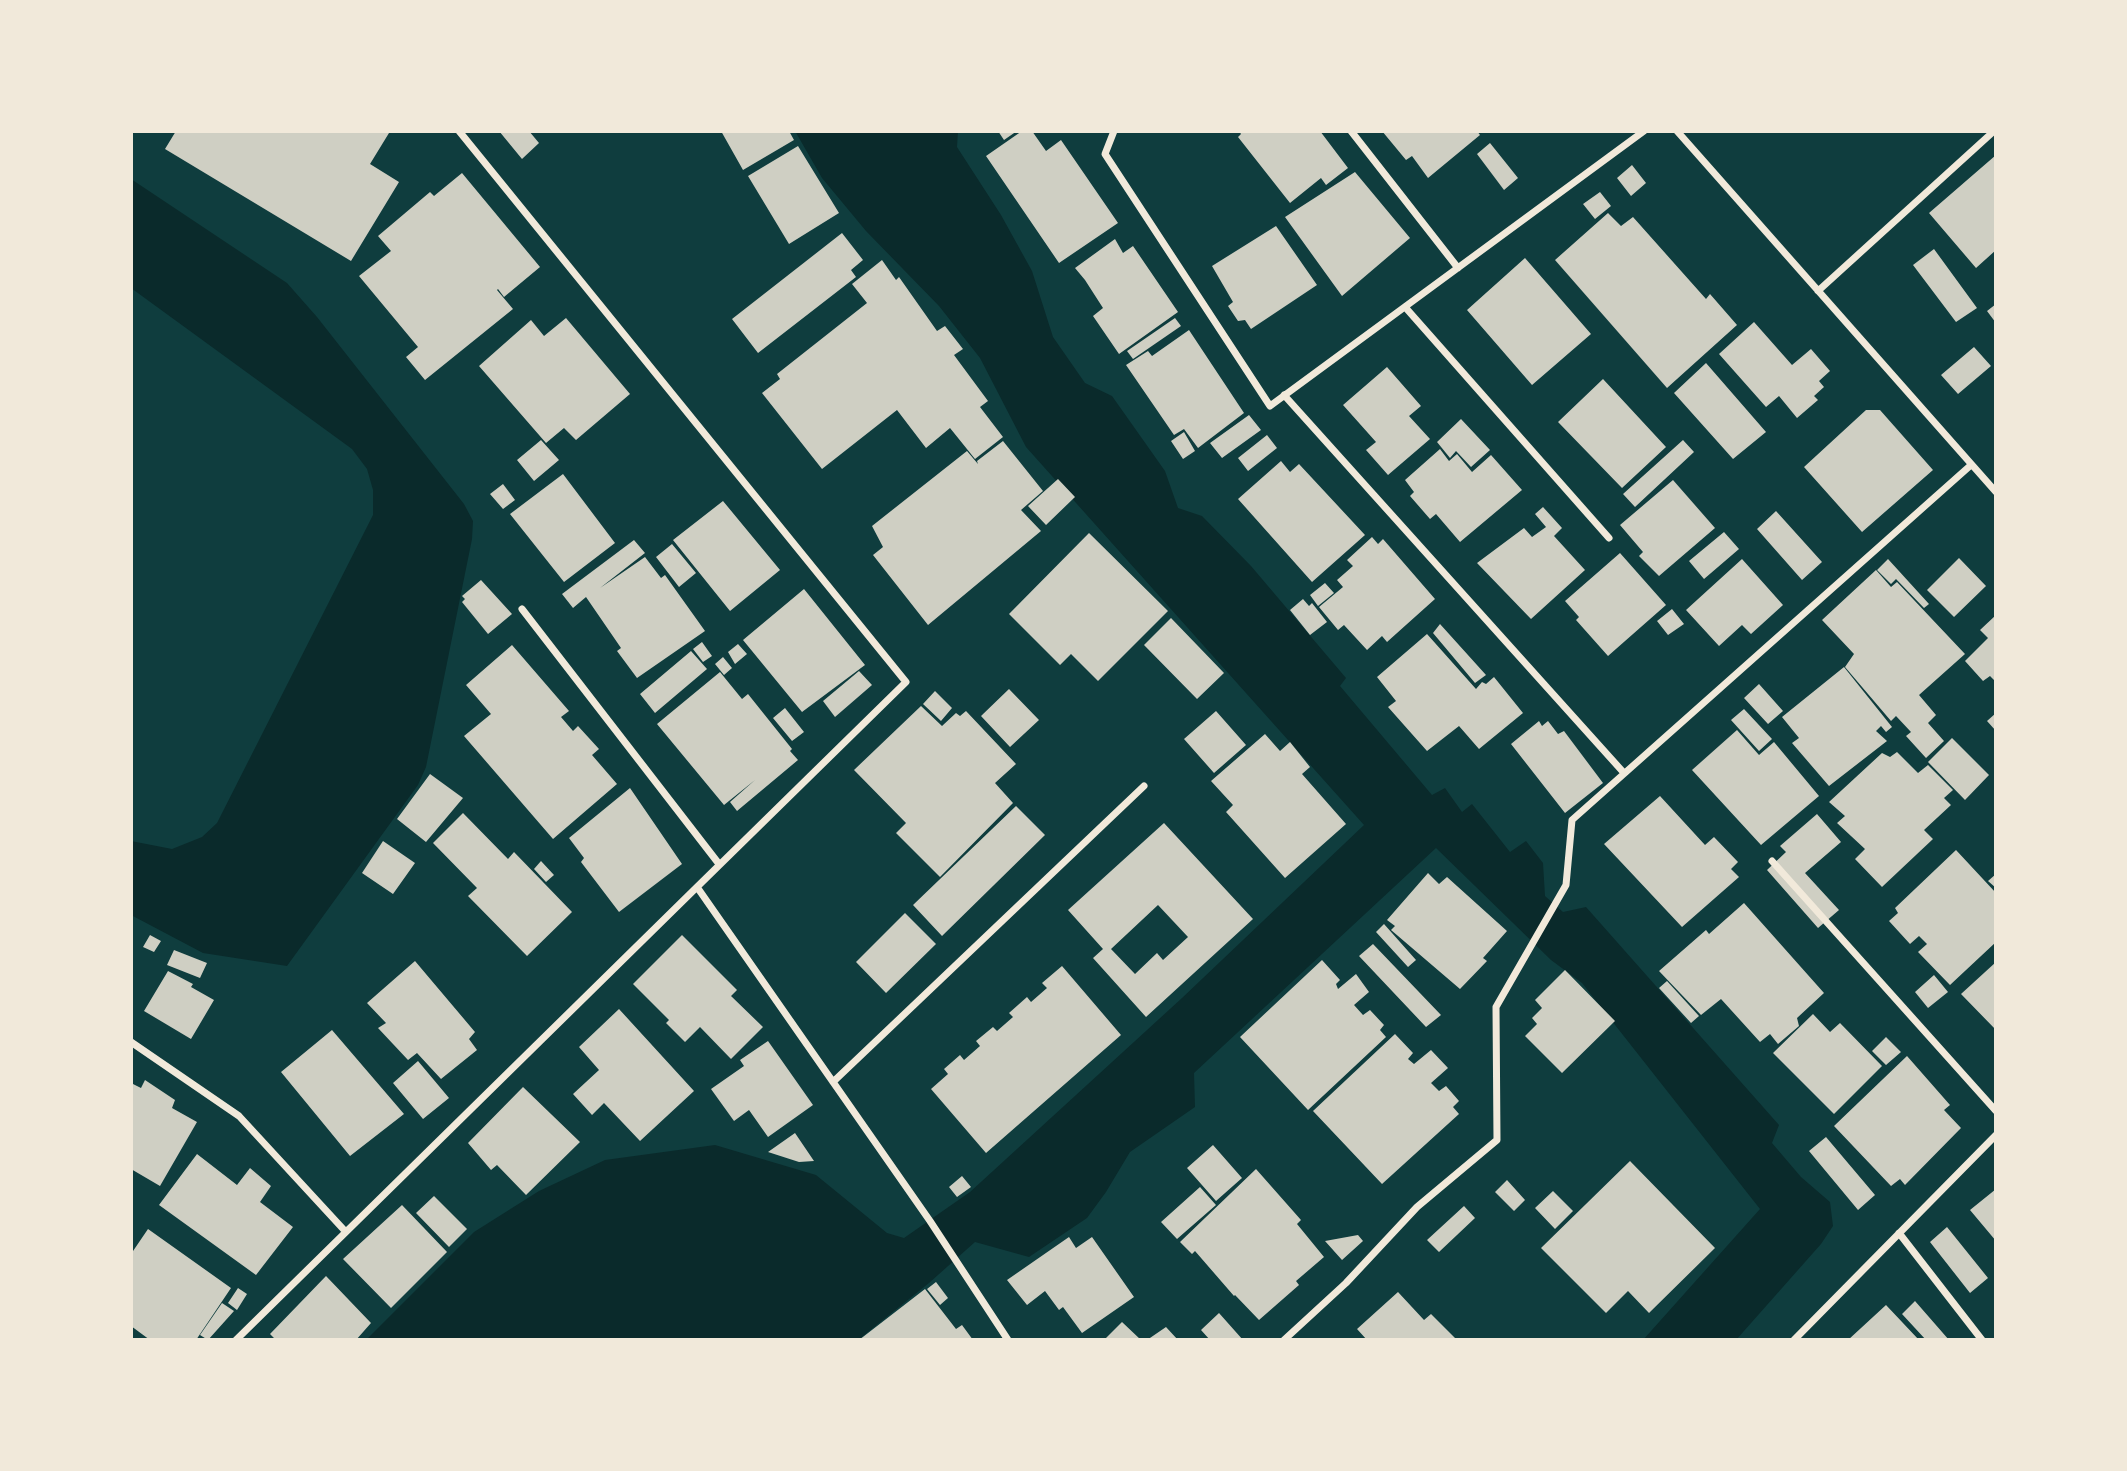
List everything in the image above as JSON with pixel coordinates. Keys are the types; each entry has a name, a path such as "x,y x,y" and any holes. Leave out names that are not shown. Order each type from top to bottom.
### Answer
{"street":[{"path":"236,1340 906,682 459,131"},
{"path":"1114,131 1105,154 1270,406 1644,131"},
{"path":"1351,131 1458,268"},
{"path":"1677,131 1996,492"},
{"path":"1818,291 1994,131"},
{"path":"1405,307 1609,538"},
{"path":"1284,395 1624,774"},
{"path":"1284,1340 1346,1283 1417,1208 1497,1140 1496,1007 1566,886 1572,820 1971,465"},
{"path":"522,608 719,864"},
{"path":"833,1082 1144,786"},
{"path":"1772,861 1996,1111"},
{"path":"698,887 1008,1340"},
{"path":"131,1042 239,1116 345,1231"},
{"path":"1794,1340 1996,1135"},
{"path":"1899,1233 1982,1340"}],"water":[{"path":"795,131 958,131 957,147 1001,215 1032,271 1053,337 1085,383 1112,396 1165,471 1178,508 1202,516 1251,566 1346,678 1340,686 1432,795 1445,788 1462,812 1472,804 1510,852 1526,841 1543,863 1545,896 1563,912 1586,907 1779,1125 1772,1143 1801,1177 1830,1202 1833,1226 1821,1244 1736,1340 1643,1340 1760,1209 1582,983 1551,960 1436,848 1194,1073 1195,1107 1130,1152 1087,1218 1029,1257 975,1242 858,1340 366,1340 474,1232 539,1191 605,1160 715,1145 816,1175 887,1233 904,1238 970,1192 1182,998 1364,825 1026,447 980,358 939,306 866,231 822,178"},
{"path":"131,179 287,283 317,317 464,504 473,521 472,539 426,767 418,785 287,966 203,953 131,915 131,841 172,849 202,837 217,823 373,515 373,490 367,469 352,449 131,288"}],"building":[{"path":"176,131 387,131 389,133 370,164 399,182 351,261 165,149"},
{"path":"499,131 529,131 539,143 522,159"},
{"path":"721,131 789,131 794,140 743,170"},
{"path":"998,131 1017,131 1004,140"},
{"path":"1022,131 1032,131 1046,151 1061,140 1118,223 1059,263 986,156"},
{"path":"1239,131 1320,131 1348,168 1326,185 1321,178 1290,203 1238,137 1241,134"},
{"path":"1382,131 1477,131 1480,135 1428,178 1412,156 1406,160"},
{"path":"1490,143 1518,178 1504,190 1477,154"},
{"path":"798,146 839,213 789,244 748,176"},
{"path":"1996,155 1996,250 1976,268 1929,213"},
{"path":"1632,165 1646,183 1631,196 1617,178"},
{"path":"1355,172 1410,238 1342,296 1285,217"},
{"path":"462,173 540,267 504,297 498,289 497,290 513,309 425,380 406,357 418,347 359,276 391,251 378,236 430,192 434,196"},
{"path":"1600,192 1611,206 1595,219 1583,204"},
{"path":"1608,213 1621,226 1633,217 1706,299 1710,294 1737,325 1667,388 1555,260"},
{"path":"1276,226 1317,285 1251,329 1245,320 1238,321 1228,306 1233,302 1212,266"},
{"path":"842,233 863,260 851,270 856,277 758,353 732,319"},
{"path":"1115,239 1123,253 1133,246 1178,312 1119,354 1093,316 1103,308 1075,268"},
{"path":"1934,249 1977,308 1956,322 1913,265"},
{"path":"1525,258 1591,334 1532,385 1467,310"},
{"path":"882,260 896,280 899,277 937,331 945,326 963,349 954,355 988,401 980,407 1003,437 975,459 950,428 926,448 897,410 822,469 762,393 780,379 777,374 867,303 852,284"},
{"path":"1996,304 1996,323 1987,311"},
{"path":"566,318 630,394 576,440 564,428 546,443 479,366 531,320 544,336"},
{"path":"1175,318 1181,326 1133,359 1127,351"},
{"path":"1754,322 1792,365 1811,349 1830,371 1819,381 1824,387 1814,396 1818,400 1797,418 1779,396 1766,407 1719,354"},
{"path":"1189,330 1244,413 1198,448 1184,429 1174,435 1126,365 1148,351 1152,356"},
{"path":"1974,347 1991,366 1958,394 1941,375"},
{"path":"1706,363 1766,432 1733,459 1674,393"},
{"path":"1387,367 1421,406 1409,416 1430,439 1388,475 1366,450 1376,442 1343,405"},
{"path":"1603,379 1666,447 1622,488 1558,422"},
{"path":"1866,410 1880,410 1933,470 1862,532 1804,467"},
{"path":"1249,415 1261,430 1222,458 1210,443"},
{"path":"1461,419 1490,450 1471,467 1456,451 1450,458 1437,442"},
{"path":"1184,432 1195,451 1183,459 1171,441"},
{"path":"1267,435 1277,448 1248,471 1238,458"},
{"path":"541,440 559,460 534,481 517,460"},
{"path":"1683,440 1694,452 1635,507 1623,494"},
{"path":"1003,441 1043,491 1021,510 1041,531 928,625 873,555 883,547 872,526 967,451 978,464 977,461"},
{"path":"1440,449 1449,461 1457,454 1472,472 1491,455 1522,490 1460,542 1436,514 1430,519 1410,496 1414,492 1405,480"},
{"path":"1281,461 1290,472 1299,464 1365,535 1312,582 1238,499"},
{"path":"563,474 615,543 564,582 510,514"},
{"path":"1058,479 1075,497 1046,525 1028,506"},
{"path":"1673,480 1715,528 1659,576 1639,556 1643,552 1620,525"},
{"path":"503,484 515,500 503,509 490,494"},
{"path":"723,501 780,570 730,611 673,540"},
{"path":"1543,507 1562,528 1554,536 1585,570 1531,619 1477,563 1524,528 1532,537 1546,527 1535,514"},
{"path":"1776,511 1822,562 1802,580 1757,529"},
{"path":"1724,532 1739,549 1704,579 1689,561"},
{"path":"1089,533 1168,611 1098,681 1071,654 1060,665 1009,614"},
{"path":"1372,537 1378,544 1383,539 1435,599 1387,642 1382,636 1367,650 1344,625 1338,630 1319,607 1343,587 1337,580 1353,566 1347,560"},
{"path":"634,540 645,553 600,588 645,557 661,578 665,575 705,631 637,678 617,651 621,648 586,597 573,608 562,594"},
{"path":"672,544 696,573 679,587 656,557"},
{"path":"1620,553 1666,605 1608,656 1576,620 1579,617 1565,601"},
{"path":"1959,558 1986,586 1954,617 1927,590"},
{"path":"1742,559 1783,605 1751,634 1742,625 1719,646 1686,610"},
{"path":"1888,559 1929,604 1924,608 1896,579 1891,584 1877,570"},
{"path":"1876,570 1891,587 1897,582 1965,654 1919,695 1936,715 1928,723 1944,741 1926,758 1906,736 1911,732 1896,716 1891,721 1845,667 1854,654 1822,620"},
{"path":"481,580 512,614 488,634 462,602 465,599 462,596"},
{"path":"1325,583 1334,593 1318,606 1310,595"},
{"path":"804,589 865,665 802,712 743,640"},
{"path":"1303,599 1309,606 1312,603 1327,622 1310,635 1290,610"},
{"path":"1672,609 1684,624 1668,635 1657,621"},
{"path":"1996,615 1996,682 1990,676 1983,681 1965,661 1988,638 1980,630"},
{"path":"1171,618 1224,673 1197,699 1144,645"},
{"path":"1440,624 1486,675 1475,683 1433,633"},
{"path":"1427,634 1476,689 1482,682 1486,684 1494,677 1523,713 1479,749 1459,726 1427,751 1388,707 1396,701 1377,677"},
{"path":"702,642 712,656 703,662 693,649"},
{"path":"738,644 747,654 735,664 728,652"},
{"path":"512,645 569,711 561,717 573,731 578,726 599,749 592,755 617,784 553,839 464,736 491,714 466,685"},
{"path":"691,651 707,669 655,713 640,694"},
{"path":"723,657 732,668 724,675 715,664"},
{"path":"1844,667 1892,727 1886,732 1881,726 1876,731 1887,741 1829,786 1792,743 1799,738 1782,717"},
{"path":"859,671 872,685 835,717 823,701"},
{"path":"720,672 742,699 748,694 798,760 737,811 730,802 755,780 724,805 657,724"},
{"path":"1759,684 1783,711 1768,724 1744,698"},
{"path":"1009,689 1039,720 1010,747 981,716"},
{"path":"935,691 952,708 941,721 923,704"},
{"path":"921,706 942,726 956,713 960,716 966,711 1016,764 995,783 1013,803 940,877 896,833 906,823 854,770"},
{"path":"785,708 804,732 792,741 773,718"},
{"path":"1744,709 1772,739 1759,751 1731,720"},
{"path":"1216,711 1246,745 1214,773 1184,739"},
{"path":"1996,713 1996,731 1987,721"},
{"path":"1539,721 1542,726 1548,721 1558,734 1564,731 1603,783 1565,813 1511,744"},
{"path":"1737,730 1759,755 1774,742 1819,796 1761,845 1692,770"},
{"path":"1265,734 1280,751 1290,742 1310,767 1302,774 1346,824 1285,878 1226,812 1233,805 1211,781"},
{"path":"1952,738 1989,775 1965,800 1928,762"},
{"path":"1897,752 1918,773 1928,765 1953,790 1944,798 1951,805 1924,830 1933,839 1882,887 1855,859 1865,849 1837,823 1845,816 1829,802 1882,753 1890,757"},
{"path":"430,774 463,798 426,842 397,819"},
{"path":"630,788 682,864 619,912 581,862 584,858 569,838"},
{"path":"1660,796 1705,845 1714,837 1738,862 1731,869 1739,877 1682,927 1604,844"},
{"path":"1016,806 1045,835 942,936 913,905"},
{"path":"463,813 508,859 514,852 572,912 527,956 468,896 477,888 433,843"},
{"path":"1817,814 1841,842 1805,873 1839,910 1818,928 1767,870 1786,852 1780,846"},
{"path":"1164,823 1253,919 1146,1017 1093,958 1103,949 1068,910","holes":["1158,905 1188,937 1163,960 1157,953 1135,974 1111,949"]},
{"path":"383,841 415,863 393,894 362,873"},
{"path":"1956,850 1996,893 1996,942 1950,985 1918,952 1927,944 1919,936 1910,944 1889,921 1898,913 1895,908"},
{"path":"541,861 554,875 546,882 534,869"},
{"path":"1428,873 1439,884 1447,877 1507,931 1483,958 1487,961 1460,989 1391,930 1395,926 1387,920"},
{"path":"1996,874 1996,888 1988,881"},
{"path":"1744,903 1824,993 1797,1018 1799,1026 1778,1044 1770,1034 1760,1042 1721,999 1701,1015 1659,971 1706,930 1709,934"},
{"path":"905,913 936,944 886,993 856,962"},
{"path":"1384,924 1416,960 1408,967 1376,932"},
{"path":"150,935 161,941 154,952 143,947"},
{"path":"682,935 737,990 731,996 763,1027 731,1059 700,1027 685,1042 666,1023 669,1020 633,984"},
{"path":"1373,944 1441,1015 1426,1027 1359,956"},
{"path":"174,950 207,963 200,978 167,965"},
{"path":"1322,960 1340,980 1336,984 1338,989 1356,974 1369,992 1354,1005 1363,1015 1370,1010 1384,1025 1380,1030 1386,1037 1308,1110 1240,1037"},
{"path":"415,961 475,1032 469,1039 477,1050 441,1079 417,1053 408,1060 378,1028 386,1023 367,1003"},
{"path":"1996,962 1996,1030 1961,994"},
{"path":"1062,966 1121,1035 986,1153 931,1089 948,1074 944,1069 960,1055 964,1060 980,1046 976,1041 993,1027 997,1031 1013,1017 1009,1013 1027,997 1031,1002 1047,988 1042,983"},
{"path":"1565,970 1615,1021 1562,1073 1525,1036 1537,1024 1532,1018 1542,1008 1535,1000"},
{"path":"168,971 193,984 191,987 214,1000 191,1039 144,1011"},
{"path":"1934,975 1948,992 1928,1008 1915,992"},
{"path":"1667,981 1699,1016 1691,1023 1659,988"},
{"path":"619,1009 694,1091 640,1141 604,1103 592,1115 573,1094 599,1070 579,1047"},
{"path":"1813,1014 1830,1032 1840,1023 1882,1066 1834,1114 1773,1053"},
{"path":"332,1030 404,1114 350,1156 281,1072"},
{"path":"1395,1034 1413,1053 1408,1059 1414,1064 1431,1050 1448,1068 1431,1083 1439,1091 1446,1086 1459,1101 1453,1107 1459,1114 1382,1184 1313,1111"},
{"path":"1886,1037 1901,1052 1886,1065 1872,1051"},
{"path":"768,1041 813,1105 768,1137 749,1110 734,1121 711,1089 744,1066 740,1060"},
{"path":"1907,1056 1950,1105 1944,1110 1961,1128 1905,1185 1900,1179 1891,1186 1834,1126"},
{"path":"418,1061 449,1098 423,1119 393,1083"},
{"path":"145,1080 175,1100 172,1108 197,1122 160,1186 131,1169 131,1083 141,1088"},
{"path":"523,1087 580,1142 526,1195 497,1165 491,1170 468,1143"},
{"path":"795,1133 814,1161 799,1162 768,1152"},
{"path":"1826,1137 1875,1195 1858,1210 1809,1151"},
{"path":"1213,1145 1242,1178 1216,1201 1187,1168"},
{"path":"197,1154 237,1185 250,1168 271,1186 260,1202 293,1227 256,1275 159,1205"},
{"path":"1630,1161 1715,1248 1649,1313 1628,1291 1606,1313 1541,1248"},
{"path":"1256,1169 1301,1220 1297,1224 1324,1257 1296,1281 1299,1285 1259,1320 1195,1251 1192,1254 1180,1242"},
{"path":"962,1176 971,1187 957,1197 949,1187"},
{"path":"1507,1180 1525,1200 1514,1211 1495,1192"},
{"path":"1200,1187 1216,1205 1177,1239 1161,1222"},
{"path":"1996,1189 1996,1241 1970,1210"},
{"path":"1553,1191 1573,1211 1555,1229 1535,1208"},
{"path":"434,1196 467,1229 449,1247 416,1213"},
{"path":"402,1205 447,1252 391,1308 343,1259"},
{"path":"1464,1206 1475,1218 1439,1252 1427,1240"},
{"path":"1947,1227 1988,1278 1970,1293 1930,1242"},
{"path":"148,1229 231,1288 196,1340 150,1340 131,1326 131,1254"},
{"path":"1358,1235 1363,1241 1342,1260 1325,1241"},
{"path":"1069,1237 1076,1248 1092,1237 1134,1297 1082,1333 1063,1307 1059,1310 1045,1291 1027,1305 1007,1280"},
{"path":"326,1276 371,1323 356,1340 276,1340 270,1334"},
{"path":"936,1282 948,1298 940,1305 927,1289"},
{"path":"238,1288 247,1294 237,1310 228,1303"},
{"path":"925,1289 956,1329 962,1325 973,1340 859,1340"},
{"path":"1398,1292 1424,1320 1431,1314 1457,1340 1367,1340 1357,1329"},
{"path":"1915,1301 1949,1340 1926,1340 1902,1314"},
{"path":"222,1303 234,1311 208,1340 200,1335"},
{"path":"1886,1305 1919,1340 1848,1340"},
{"path":"1219,1313 1243,1340 1210,1340 1201,1330"},
{"path":"1122,1322 1141,1340 1104,1340"},
{"path":"1166,1327 1178,1340 1147,1340"}]}
